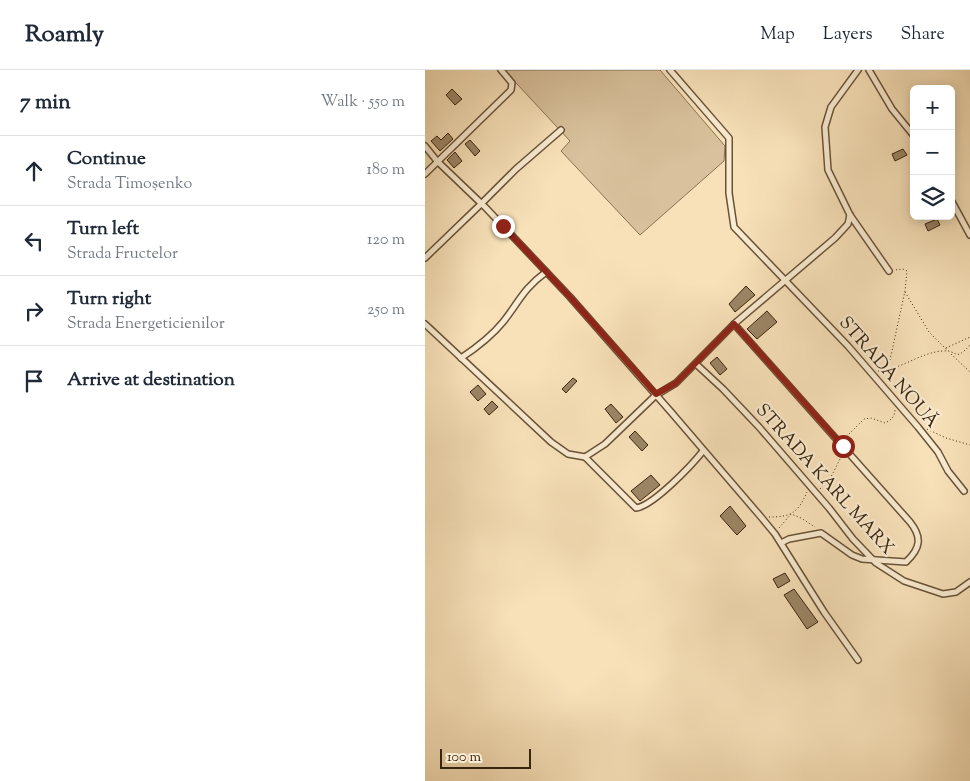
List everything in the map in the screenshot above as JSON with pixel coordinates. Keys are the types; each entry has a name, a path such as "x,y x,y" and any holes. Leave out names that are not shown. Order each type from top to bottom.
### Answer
{"street":[{"path":"425,174 511,90 512,83 501,70"},
{"name":"STRADA NOUĂ","path":"670,70 729,138 729,193 734,227 870,371 938,452 948,471 964,491"},
{"path":"858,70 831,107 825,127 828,170 850,215 889,271"},
{"path":"869,70 892,109 910,131"},
{"path":"425,258 515,169 561,130"},
{"path":"425,146 437,161 546,272 656,394 761,517 775,534 824,612 858,660"},
{"path":"955,208 970,236"},
{"path":"425,324 551,442 568,454 585,457 594,453 605,444 656,394 676,383 734,324 835,238 848,224 850,215"},
{"path":"461,358 479,346 503,322 529,286 546,272"},
{"path":"734,324 911,522 919,536 918,545 913,556 906,562 862,559 852,555 821,533 789,539 781,543"},
{"name":"STRADA KARL MARX","path":"696,364 723,389 807,481 853,538 874,560 904,581 943,594 956,592 970,582"},
{"path":"585,457 636,508 645,505 659,495 694,463 703,450"}],"path":[{"path":"881,371 890,360 905,291 907,271 903,269 889,271"},
{"path":"905,291 929,332 970,372"},
{"path":"870,371 881,371 943,350 970,337"},
{"path":"943,350 949,351 954,355 959,354 970,345"},
{"path":"817,493 837,468 842,456 844,439 864,419 871,418 885,423 890,421 895,411 893,398"},
{"path":"915,423 946,438 970,445"},
{"path":"775,534 803,502 807,490 807,481"},
{"path":"761,517 791,514 810,523 821,533"}],"shaded area":[{"path":"504,70 660,70 725,146 724,161 640,235 561,151 570,141"}],"building":[{"path":"452,89 462,99 455,105 446,95"},
{"path":"448,133 453,139 440,151 431,141 437,136 441,140"},
{"path":"470,140 480,151 475,156 465,144"},
{"path":"903,149 907,155 895,161 892,154"},
{"path":"455,152 462,161 454,168 447,160"},
{"path":"938,220 940,225 928,231 925,224"},
{"path":"746,286 755,295 735,312 729,304"},
{"path":"767,311 777,322 757,339 747,329"},
{"path":"717,357 727,369 720,375 710,363"},
{"path":"573,378 577,381 566,393 562,389"},
{"path":"478,385 486,394 478,401 470,392"},
{"path":"492,401 498,407 489,415 484,409"},
{"path":"611,404 623,417 616,423 605,409"},
{"path":"635,431 648,445 642,451 629,437"},
{"path":"651,475 660,485 640,501 631,491"},
{"path":"730,506 746,526 737,535 720,516"},
{"path":"785,573 790,581 778,588 773,579"},
{"path":"794,589 818,622 807,629 784,595"}],"route":[{"path":"503,226 570,297 656,394 676,383 734,324 843,446"}]}
